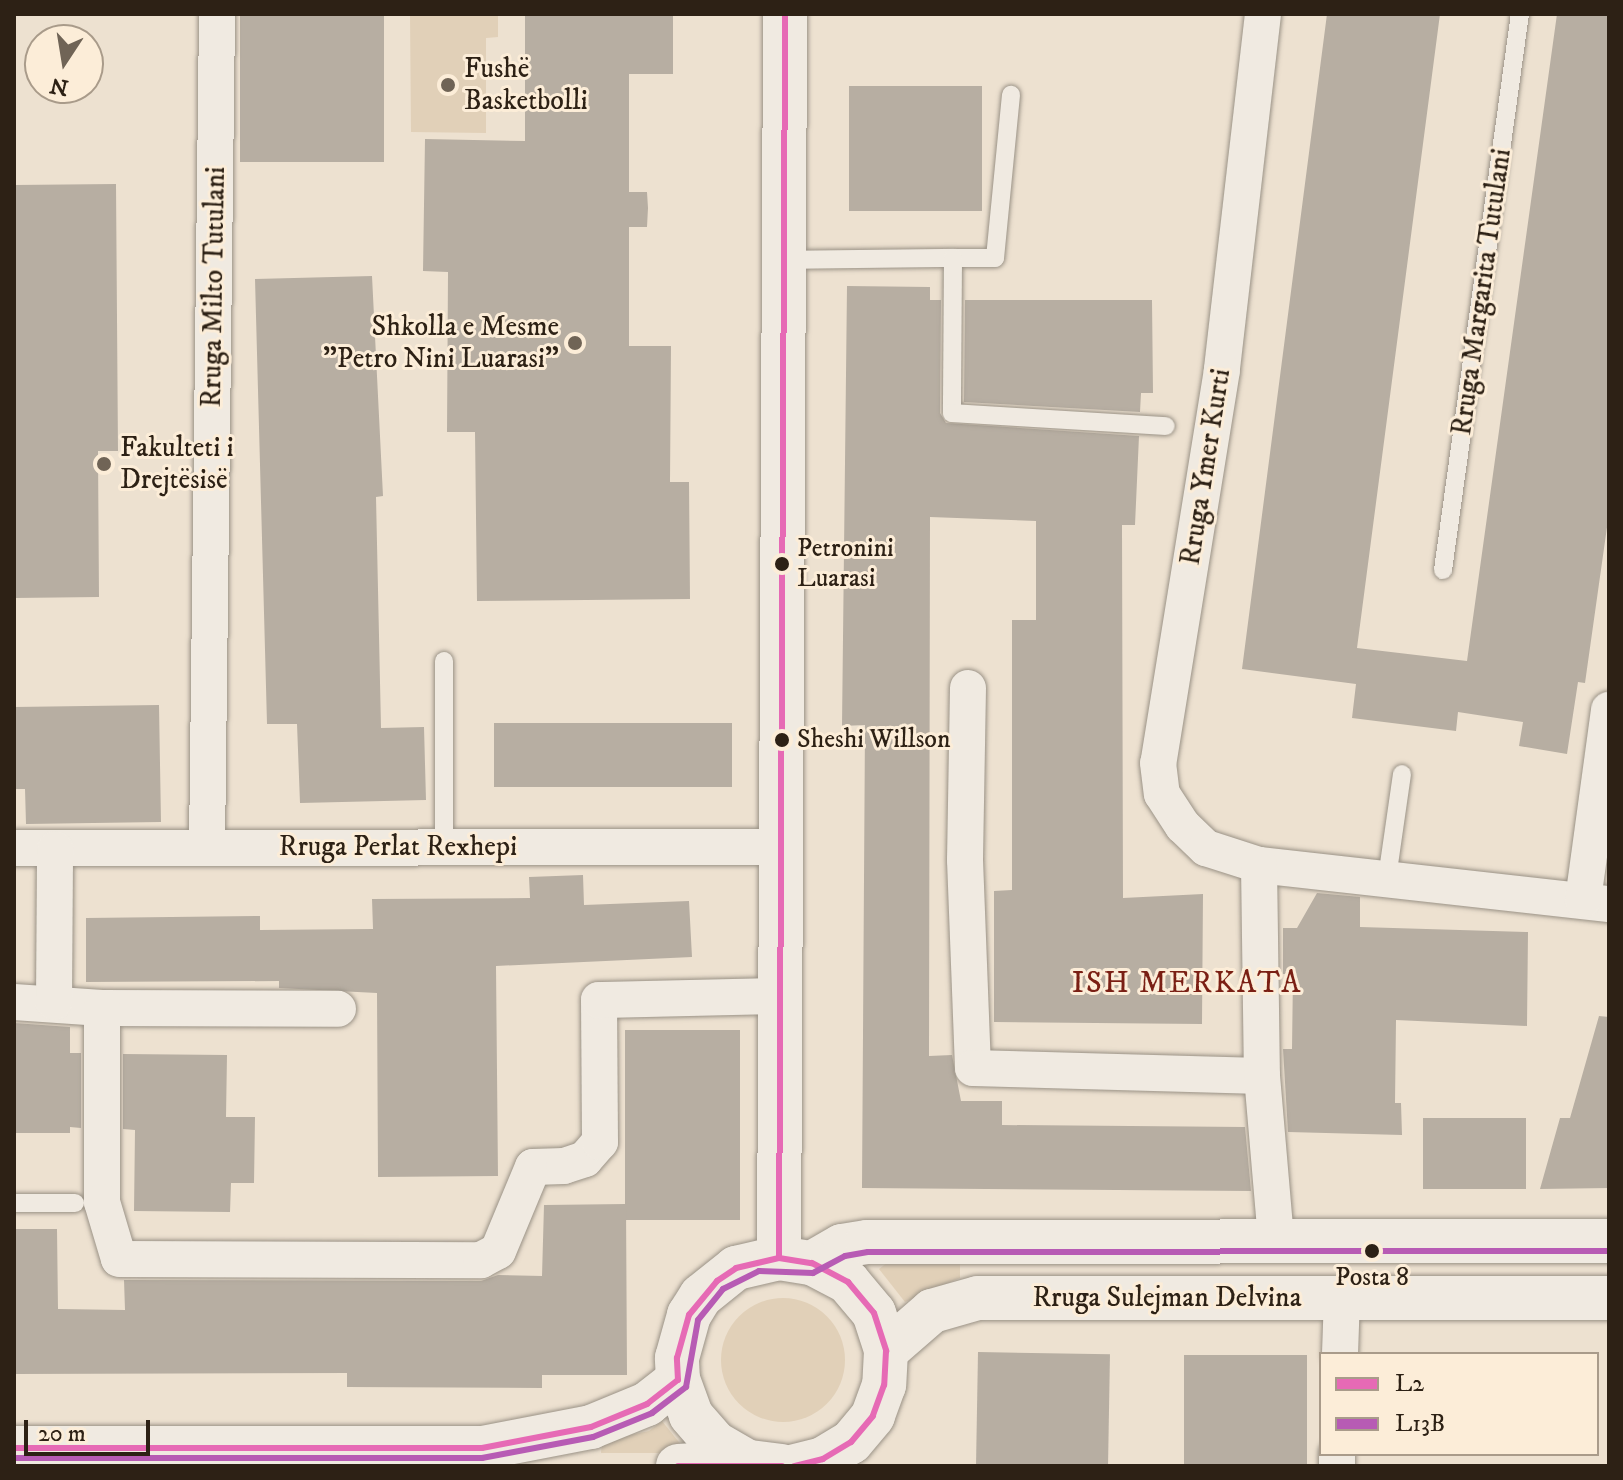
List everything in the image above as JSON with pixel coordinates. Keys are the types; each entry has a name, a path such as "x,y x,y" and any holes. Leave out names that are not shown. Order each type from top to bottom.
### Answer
{"main road":[{"path":"785,14 780,996 796,1260 848,1282 874,1313 886,1351 884,1385 873,1416 851,1442 823,1459 794,1466"},
{"name":"Rruga Sulejman Delvina","path":"678,1380 681,1336 701,1296 736,1268 796,1260 867,1242 1609,1241"},
{"name":"Rruga Sulejman Delvina","path":"886,1351 922,1317 963,1299 1609,1298"},
{"path":"14,1448 103,1457 321,1457 482,1448 591,1427 647,1404 678,1380 691,1415 715,1443 765,1464"},
{"path":"482,1448 552,1466"},
{"path":"678,1466 765,1464"}],"street":[{"name":"Rruga Milto Tutulani","path":"207,847 217,14"},
{"name":"Rruga Ymer Kurti","path":"1263,14 1222,370 1158,763 1162,794 1183,826 1206,848 1259,865 1596,902"},
{"path":"968,688 965,860 973,1068 1262,1076"},
{"path":"1596,902 1609,710"},
{"name":"Rruga Perlat Rexhepi","path":"14,848 781,847"},
{"path":"54,1002 55,849"},
{"path":"1259,865 1262,1076 1276,1240"},
{"path":"102,1008 102,1202 119,1259 481,1260 498,1251 533,1167 564,1166 585,1159 600,1142 599,1000 780,996"},
{"path":"14,1002 54,1002 102,1008 338,1009"},
{"path":"1340,1352 1342,1298"}],"lane":[{"name":"Rruga Margarita Tutulani","path":"1443,570 1520,14"},
{"path":"784,260 995,258 1011,95"},
{"path":"953,258 952,413 1166,426"},
{"path":"444,661 444,847"},
{"path":"1387,878 1402,774"},
{"path":"14,1203 75,1203"}],"shaded area":[{"name":"Fushë Basketbolli","path":"410,14 498,14 498,37 486,38 486,133 411,132"},
{"path":"888,1262 960,1263 960,1278 905,1302 879,1269"},
{"path":"783,1298 807,1303 826,1317 840,1336 845,1360 840,1384 826,1403 807,1417 783,1422 759,1417 740,1403 726,1384 721,1360 726,1336 740,1317 759,1303"},
{"path":"662,1421 682,1446 675,1453 601,1453 602,1441 649,1431"}],"building":[{"path":"240,14 384,14 384,162 240,162"},
{"path":"525,14 673,14 673,74 629,74 629,192 647,192 648,208 647,227 629,227 629,346 671,346 670,482 689,482 690,599 477,601 475,432 447,432 448,272 423,271 425,139 525,141"},
{"path":"1327,14 1440,14 1357,648 1467,661 1557,14 1609,14 1609,513 1585,683 1578,682 1567,754 1519,746 1523,722 1458,712 1456,731 1352,718 1356,684 1242,669"},
{"path":"849,86 982,86 982,211 849,211"},
{"path":"116,184 118,451 98,451 99,597 14,598 14,185"},
{"path":"372,276 383,496 376,497 381,728 424,727 426,800 300,803 297,724 267,724 255,279"},
{"path":"847,286 930,287 930,300 941,300 940,413 946,423 1139,436 1135,525 1122,525 1123,898 1203,894 1202,1024 994,1022 994,891 1012,890 1012,620 1036,620 1036,521 930,517 929,1056 952,1055 961,1101 1002,1101 1002,1125 1245,1127 1251,1191 862,1188 865,725 842,726"},
{"path":"965,300 1152,300 1153,393 1141,393 1140,412 964,402"},
{"path":"159,705 161,822 26,824 25,789 14,789 14,707"},
{"path":"494,723 732,723 732,787 494,787"},
{"path":"583,875 584,905 689,901 692,957 496,966 498,1176 378,1177 377,993 279,988 279,981 86,982 86,918 260,916 260,930 373,929 372,899 530,898 529,877"},
{"path":"1317,893 1360,897 1360,927 1528,932 1527,1026 1396,1020 1395,1103 1401,1103 1402,1135 1288,1132 1283,1049 1292,1049 1293,974 1283,974 1283,928 1297,928"},
{"path":"1599,1016 1609,1017 1609,1188 1540,1189 1560,1118 1570,1118"},
{"path":"14,1023 70,1027 70,1053 81,1053 81,1128 70,1127 70,1133 14,1133"},
{"path":"625,1030 740,1030 740,1220 625,1220"},
{"path":"123,1054 227,1055 226,1117 255,1117 254,1183 231,1183 230,1212 134,1211 135,1130 123,1129"},
{"path":"1423,1118 1526,1118 1526,1189 1423,1189"},
{"path":"626,1204 627,1375 542,1375 542,1388 347,1387 347,1373 14,1374 14,1229 57,1229 58,1309 125,1310 124,1280 481,1281 498,1275 542,1276 544,1205"},
{"path":"978,1352 1110,1354 1108,1466 976,1465"},
{"path":"1184,1355 1307,1355 1307,1466 1184,1466"}],"transit line":[{"name":"L2","path":"779,1258 785,14"},
{"name":"L13B","path":"14,1458 482,1458 593,1437 652,1413 686,1387 698,1320 723,1289 759,1271 813,1273 845,1256 868,1252 1609,1251"},
{"name":"L2","path":"14,1448 482,1448 591,1427 647,1404 678,1380 677,1358 689,1315 717,1281 736,1268 779,1258 812,1263 848,1282 874,1313 886,1351 884,1385 873,1416 851,1442 823,1459 794,1466"},
{"name":"L2","path":"678,1466 782,1466"}],"place":[{"name":"Fushë Basketbolli","path":"448,85"},
{"name":"Shkolla e Mesme \"Petro Nini Luarasi\"","path":"575,343"},
{"name":"Fakulteti i Drejtësisë","path":"104,464"},
{"name":"Petronini Luarasi","path":"782,564"},
{"name":"Sheshi Willson","path":"782,740"},
{"name":"Posta 8","path":"1372,1251"}],"district":[{"name":"ISH MERKATA","path":"1187,984"}]}
